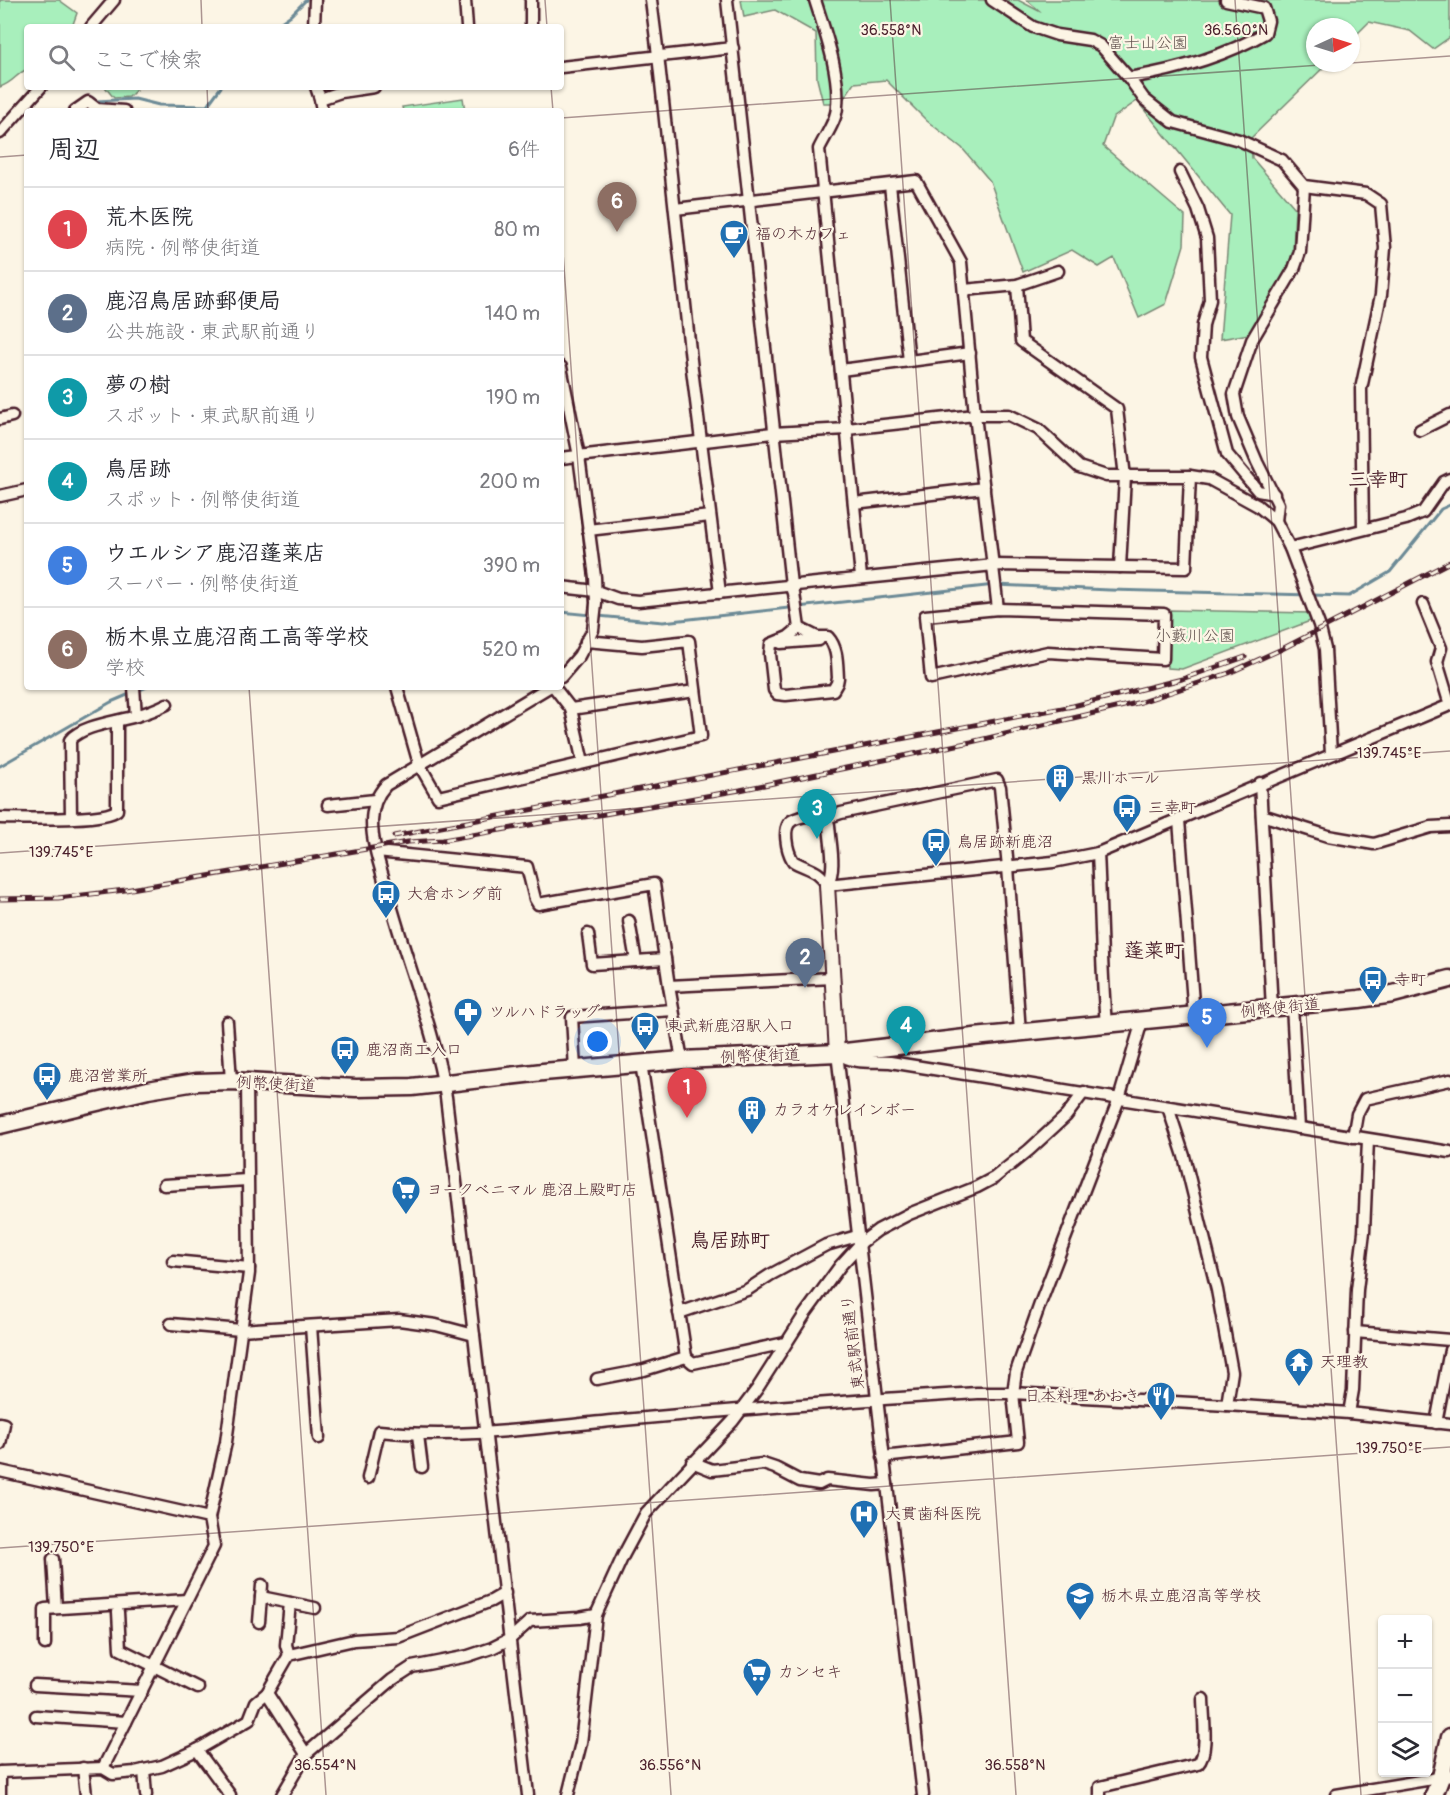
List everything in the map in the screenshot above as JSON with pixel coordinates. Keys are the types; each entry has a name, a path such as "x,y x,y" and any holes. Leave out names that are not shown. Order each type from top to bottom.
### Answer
{"highway":[{"name":"例幣使街道","path":"0,1125 174,1084 239,1082 374,1088 443,1084 641,1063 837,1053 1020,1032 1272,1009 1394,994 1450,980"},
{"path":"1434,1795 1446,1777 1450,1737"}],"main road":[{"name":"東武駅前通り","path":"827,885 837,1053"}],"street":[{"path":"94,24 114,0"},
{"path":"314,24 315,0"},
{"path":"465,0 467,24"},
{"path":"531,0 531,24"},
{"path":"651,0 720,593"},
{"path":"727,0 792,589 798,623 814,636 828,637 835,647 838,678 835,687 829,691 777,694 773,685 771,644 788,637 798,623"},
{"path":"815,0 827,41 836,84 838,108 819,149 861,577"},
{"path":"992,0 1033,27 1057,35 1090,40 1101,46 1144,99 1173,122 1239,140 1282,160 1304,186 1366,194 1381,204 1385,248 1381,295 1361,389 1363,529"},
{"path":"1129,78 1201,61 1238,48 1264,33 1268,21 1264,8 1226,0"},
{"path":"564,67 733,48"},
{"path":"29,108 39,90"},
{"path":"317,90 322,108"},
{"path":"320,99 354,90"},
{"path":"79,108 88,102 96,108"},
{"path":"0,133 24,112"},
{"path":"1180,172 1198,209 1208,238 1210,300 1203,325 1201,357 1224,444 1227,454 1258,491 1274,494"},
{"path":"675,209 916,181 962,262 975,415 998,609"},
{"path":"890,185 909,361"},
{"path":"1276,521 1278,504 1242,426 1234,394 1252,340 1294,269 1299,252 1304,186"},
{"path":"964,290 1017,285 1058,271"},
{"path":"1017,285 1021,341 1117,409 1125,477 1120,567"},
{"path":"841,370 970,353"},
{"path":"564,398 579,456 596,591 593,630 579,656 564,674"},
{"path":"564,458 773,433 847,429 975,415 1009,415 1038,429 1079,467 1106,476 1190,476 1209,479 1258,506 1276,521 1290,548 1319,625 1325,650 1331,754"},
{"path":"1420,430 1450,415"},
{"path":"0,419 12,416"},
{"path":"564,587 596,591 618,599 638,601 792,589 861,577 994,565 1186,568 1190,476"},
{"path":"1290,548 1406,519 1423,512 1444,482 1450,479"},
{"path":"854,503 984,488"},
{"path":"0,496 24,491"},
{"path":"588,530 710,516"},
{"path":"827,885 1008,867 1066,860 1098,853 1450,705 1437,662 1441,648 1423,604"},
{"path":"998,609 1164,615 1163,659 1048,652 931,678 925,616 998,609"},
{"path":"770,654 776,646 782,643 830,639"},
{"path":"398,690 419,764 438,797 701,736 690,641 642,646 586,641"},
{"path":"134,690 136,713"},
{"path":"528,1795 443,1084 439,1060 377,852 372,820 375,800 386,785 544,690"},
{"path":"556,690 571,709 583,763"},
{"path":"571,709 695,691"},
{"path":"71,817 69,740 73,735 167,704"},
{"path":"0,818 91,817 114,813 117,810 117,721"},
{"path":"827,819 841,813 997,780 1000,786 1008,867 1020,1032"},
{"path":"1260,783 1272,1009"},
{"path":"328,805 375,800"},
{"path":"827,819 818,814 795,819 787,826 787,847 790,857 800,865 814,870 827,885"},
{"path":"1262,815 1328,836 1374,844 1431,827 1450,826"},
{"path":"827,819 831,857 830,880 827,885"},
{"path":"1179,820 1194,1016"},
{"path":"377,852 527,867 538,904 654,884 682,1060"},
{"path":"1098,853 1101,957 1106,1024"},
{"path":"814,870 831,857"},
{"path":"629,921 636,961"},
{"path":"588,934 592,964 665,959"},
{"path":"669,986 833,978"},
{"path":"1292,1006 1299,1128"},
{"path":"575,1069 572,1017 673,1010"},
{"path":"883,1457 1018,1442 1013,1393 1016,1372 1119,1099 1142,1021"},
{"path":"103,1768 214,1546 208,1518 226,1442 249,1268 247,1180 239,1082 227,1022"},
{"path":"837,1053 853,1062 891,1062 1450,1152"},
{"name":"東武駅前通り","path":"837,1053 924,1795"},
{"path":"641,1063 686,1358 693,1364 785,1343"},
{"path":"1353,1137 1357,1114 1365,1099 1450,1080"},
{"path":"568,1795 581,1743 596,1615 646,1513 733,1421 840,1266 867,1238 889,1224 994,1178 1066,1116 1084,1092"},
{"path":"1168,1107 1184,1156 1217,1290 1232,1372 1227,1405"},
{"path":"1349,1413 1353,1390 1355,1332 1364,1232 1368,1140"},
{"path":"164,1185 247,1180"},
{"path":"679,1313 747,1290 826,1245 857,1236"},
{"path":"173,1262 249,1268"},
{"path":"171,1324 241,1330 399,1320 436,1325 474,1335"},
{"path":"311,1326 319,1438"},
{"path":"1355,1332 1450,1340"},
{"path":"1436,1423 1450,1350"},
{"path":"597,1379 644,1370 686,1358"},
{"path":"368,1479 379,1431 418,1435 485,1432 877,1399 1013,1393 1349,1413 1450,1424"},
{"path":"0,1423 4,1424 0,1444"},
{"path":"418,1435 422,1467"},
{"path":"692,1462 712,1470 763,1464 800,1481 819,1484 827,1480 874,1485 887,1484"},
{"path":"0,1471 208,1518"},
{"path":"53,1558 56,1608"},
{"path":"259,1622 262,1585"},
{"path":"0,1795 0,1772 103,1768 113,1774 162,1766 197,1750 249,1720 256,1702 267,1693 289,1656 354,1640 398,1637 491,1601 504,1593"},
{"path":"261,1597 315,1608"},
{"path":"45,1644 45,1609 187,1600"},
{"path":"289,1656 286,1645 290,1603"},
{"path":"118,1612 120,1649 198,1688"},
{"path":"282,1795 306,1754 392,1680 412,1667 468,1656 510,1639 530,1621 596,1615"},
{"path":"35,1685 142,1691"},
{"path":"267,1693 306,1754"},
{"path":"1100,1795 1100,1787 1198,1764 1203,1759 1204,1748 1203,1699"},
{"path":"36,1716 126,1722"},
{"path":"197,1750 224,1793"},
{"path":"83,1768 86,1795"},
{"path":"144,1770 146,1795"},
{"path":"1336,1795 1446,1777"}],"green space":[{"path":"0,0 59,0 77,13 73,24 24,24 24,71 0,87"},
{"name":"富士山公園","path":"741,0 809,0 816,22 816,0 1018,0 1041,12 1027,0 1450,0 1450,37 1433,49 1410,31 1369,22 1360,31 1360,18 1306,18 1306,72 1319,72 1251,138 1252,158 1295,208 1293,251 1285,276 1249,334 1220,339 1230,215 1137,101 1113,118 1103,146 1185,216 1184,245 1166,304 1139,318 1114,258 1099,267 1072,250 1023,272 990,181 962,148 927,121 886,80 854,83 841,103 823,103 817,79 816,33 775,10 744,17"},
{"path":"107,90 136,90 129,97 114,98"},
{"path":"463,98 465,108 402,108"},
{"name":"小藪川公園","path":"1168,610 1310,613 1313,620 1182,669 1167,668"}],"waterway":[{"path":"278,24 306,0"},
{"path":"93,98 96,101 135,99 159,105 207,106 219,90"},
{"path":"598,616 663,622 995,585 1349,596 1390,572 1441,509 1450,505"},
{"path":"564,612 591,615"},
{"path":"0,766 111,702 132,693"}],"railway":[{"path":"0,899 58,898 125,890 408,842 443,840 599,815 740,790 971,742 1141,702 1229,673 1282,649 1450,562"},
{"path":"394,836 1073,706 1182,679 1245,657"}],"place":[{"name":"栃木県立鹿沼商工高等学校","path":"617,232"},
{"name":"福の木カフェ","path":"734,260"},
{"name":"黒川ホール","path":"1060,804"},
{"name":"三幸町","path":"1127,834"},
{"name":"夢の樹","path":"817,839"},
{"name":"鳥居跡新鹿沼","path":"936,868"},
{"name":"大倉ホンダ前","path":"386,920"},
{"name":"鹿沼鳥居跡郵便局","path":"805,988"},
{"name":"寺町","path":"1373,1006"},
{"name":"ツルハドラッグ","path":"468,1038"},
{"name":"ウエルシア鹿沼蓬莱店","path":"1207,1048"},
{"name":"東武新鹿沼駅入口","path":"645,1052"},
{"name":"鳥居跡","path":"906,1056"},
{"name":"鹿沼商工入口","path":"345,1076"},
{"name":"鹿沼営業所","path":"47,1102"},
{"name":"荒木医院","path":"687,1118"},
{"name":"カラオケレインボー","path":"752,1136"},
{"name":"ヨークベニマル 鹿沼上殿町店","path":"406,1216"},
{"name":"天理教","path":"1299,1388"},
{"name":"日本料理 あおき","path":"1161,1422"},
{"name":"大貫歯科医院","path":"864,1540"},
{"name":"栃木県立鹿沼高等学校","path":"1080,1622"},
{"name":"カンセキ","path":"757,1698"}],"district":[{"name":"三幸町","path":"1378,479"},
{"name":"蓬莱町","path":"1154,950"},
{"name":"鳥居跡町","path":"730,1240"}]}
